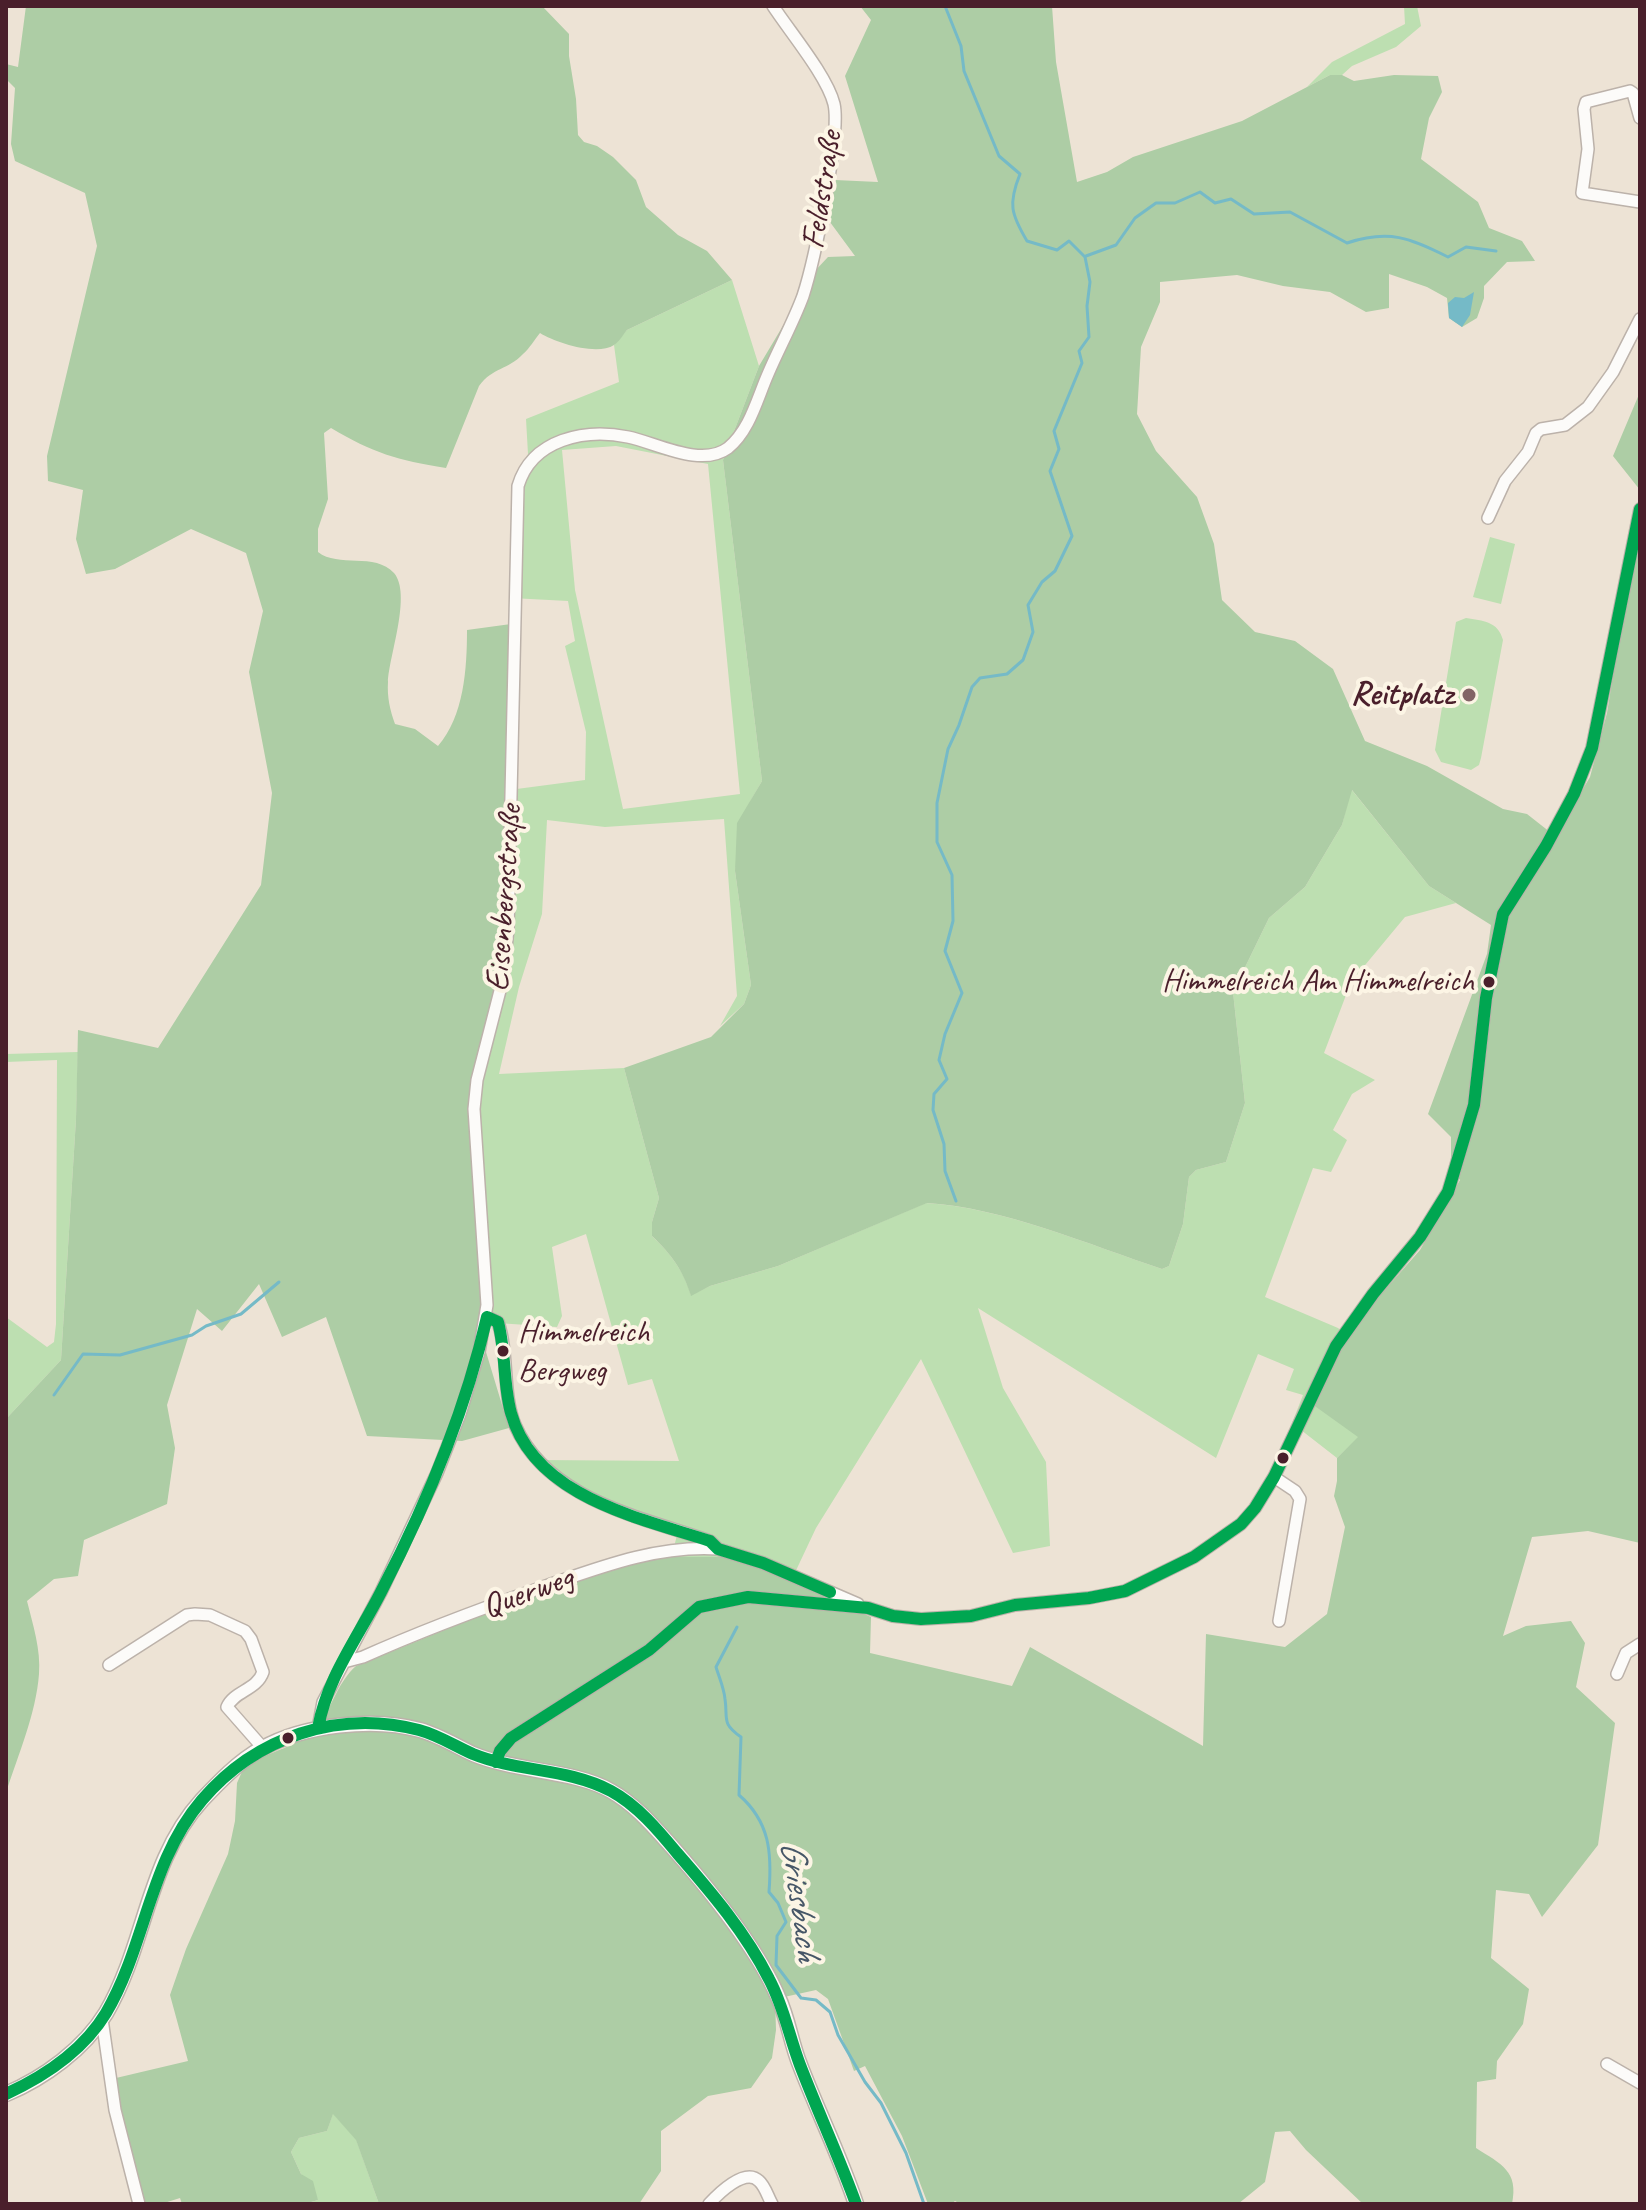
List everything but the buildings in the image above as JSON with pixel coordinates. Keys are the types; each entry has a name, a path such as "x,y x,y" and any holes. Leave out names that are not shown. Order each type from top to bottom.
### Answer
{"street":[{"name":"Feldstraße","path":"773,6 826,86 835,112 824,197 803,294"},
{"path":"1640,118 1630,91 1586,102 1588,149 1582,193 1640,202"},
{"name":"Eisenbergstraße","path":"318,1728 323,1702 381,1592 437,1473 464,1403 487,1317 474,1109 477,1080 503,979 507,942 513,785 515,521 520,480 528,464 542,449 561,440 581,436 628,437 693,454 722,452 746,426 803,294"},
{"path":"1488,518 1505,481 1528,452 1536,433 1541,429 1565,425 1588,407 1613,372 1640,319"},
{"path":"487,1317 498,1322 515,1424 535,1460 578,1492 648,1521 710,1541 718,1549 763,1563 868,1608 893,1616 944,1619 1015,1605 1089,1598 1125,1591 1194,1557 1241,1524 1255,1508 1274,1477 1336,1346 1373,1294 1420,1237 1448,1192 1474,1105 1486,998 1503,914 1574,794 1592,748 1640,509"},
{"path":"1274,1477 1295,1491 1300,1499 1279,1621"},
{"name":"Querweg","path":"344,1662 486,1607 634,1557 695,1548 718,1549"},
{"path":"496,1762 500,1751 511,1738 649,1650 699,1607 748,1597 868,1608"},
{"path":"109,1665 187,1615 210,1615 239,1627 251,1639 263,1672 257,1683 231,1699 227,1707 263,1748"},
{"path":"1617,1674 1626,1653 1640,1644"},
{"path":"6,2094 59,2062 102,2019 121,1980 161,1868 181,1827 203,1799 263,1748 318,1728 385,1723 421,1730 496,1762 608,1789 643,1814 685,1862 736,1929 779,1997 799,2064 842,2161 856,2204"},
{"path":"102,2019 115,2110 139,2204"},
{"path":"1607,2064 1640,2083"},
{"path":"709,2204 738,2180 754,2177 761,2183 772,2204"}],"green space":[{"path":"26,6 542,6 569,34 578,135 584,142 597,146 613,157 636,180 646,207 678,235 707,251 732,280 627,330 616,344 607,348 577,347 540,333 517,359 490,375 479,386 446,468 386,454 331,428 324,433 328,499 318,529 318,552 336,559 377,563 394,573 399,583 400,610 388,688 395,724 415,729 438,746 454,721 459,706 465,676 467,630 511,624 502,961 478,1064 484,1305 480,1332 509,1428 462,1441 367,1436 326,1317 282,1337 259,1284 222,1331 197,1309 167,1405 175,1448 167,1504 84,1540 78,1576 54,1579 27,1601 38,1647 39,1674 30,1719 6,1793 6,1419 61,1360 76,1119 78,1030 158,1048 261,885 272,793 249,672 263,611 246,553 191,529 115,569 86,574 76,539 83,490 48,481 47,456 97,246 85,193 15,161 11,144 15,88 6,79 6,64 18,67"},
{"path":"860,6 1052,6 1056,62 1077,182 1107,172 1133,157 1242,121 1330,75 1342,75 1354,81 1394,75 1438,76 1442,92 1429,118 1421,159 1478,202 1489,228 1522,241 1535,261 1507,262 1484,286 1484,298 1477,318 1462,327 1449,318 1447,298 1427,287 1389,274 1389,308 1366,312 1330,292 1283,286 1237,275 1160,282 1160,302 1141,347 1137,414 1156,451 1197,497 1214,544 1222,600 1255,632 1295,641 1333,669 1365,741 1427,766 1503,809 1527,814 1555,836 1590,777 1607,713 1622,619 1640,539 1640,1543 1588,1531 1532,1537 1503,1636 1526,1626 1571,1621 1585,1643 1576,1687 1615,1723 1598,1845 1542,1917 1529,1894 1496,1890 1491,1958 1529,1989 1523,2024 1497,2061 1496,2079 1477,2082 1476,2148 1500,2164 1510,2176 1513,2184 1512,2204 1363,2204 1290,2131 1275,2132 1265,2182 1238,2204 961,2204 955,2201 951,2204 928,2204 902,2136 865,2066 854,2071 828,1999 816,1990 775,1999 776,2030 772,2058 751,2088 708,2096 661,2131 661,2171 639,2204 379,2204 356,2140 333,2114 327,2131 299,2138 291,2152 301,2174 313,2181 318,2200 304,2204 182,2204 180,2198 161,2204 143,2204 130,2160 116,2078 188,2061 170,1995 186,1949 228,1854 235,1821 237,1783 244,1767 312,1732 356,1666 493,1610 599,1572 665,1557 735,1557 871,1617 870,1653 1012,1686 1030,1647 1203,1746 1206,1634 1285,1647 1327,1614 1345,1527 1334,1496 1337,1458 1358,1437 1312,1404 1338,1350 1420,1250 1460,1180 1451,1168 1451,1137 1428,1114 1487,954 1491,925 1429,886 1352,790 1342,825 1305,887 1269,918 1233,992 1245,1103 1226,1162 1196,1170 1189,1177 1183,1224 1169,1266 1162,1269 1015,1219 927,1203 778,1266 710,1286 691,1296 676,1263 652,1236 652,1222 659,1198 624,1068 711,1037 744,1004 751,985 735,871 737,823 762,781 723,460 759,366 790,314 804,272 813,273 828,257 855,256 827,218 835,180 878,182 845,76 871,20"},
{"path":"1404,6 1417,6 1421,26 1396,47 1352,66 1342,75 1330,75 1307,87 1332,62 1405,24"},
{"path":"732,280 759,366 723,460 762,781 751,800 735,871 751,985 744,1004 720,1026 737,996 724,819 605,827 547,820 542,914 519,987 499,1074 624,1068 659,1198 652,1222 652,1236 676,1263 691,1295 710,1286 778,1266 926,1203 1015,1219 1162,1269 1169,1266 1183,1224 1189,1177 1196,1170 1226,1162 1245,1103 1233,992 1269,918 1305,887 1342,825 1351,789 1429,886 1456,903 1405,917 1351,982 1324,1053 1375,1080 1352,1094 1333,1130 1347,1140 1331,1172 1313,1168 1265,1297 1338,1328 1348,1336 1359,1437 1337,1458 1292,1423 1303,1395 1286,1390 1294,1369 1258,1354 1216,1458 978,1308 1003,1388 1046,1462 1050,1546 1013,1553 921,1359 816,1528 791,1581 735,1557 665,1557 674,1547 677,1535 616,1517 537,1460 679,1461 652,1379 628,1385 586,1234 552,1247 562,1316 557,1327 482,1322 471,1131 509,790 585,780 586,732 565,646 575,641 568,601 511,598 513,496 515,482 528,454 526,419 619,382 614,345 627,330","holes":["616,446 708,464 740,794 623,809 575,590 562,450"]},
{"path":"1640,392 1640,490 1613,456"},
{"name":"Reitplatz","path":"1490,537 1515,544 1501,604 1473,597"},
{"name":"Reitplatz","path":"1466,618 1494,625 1503,640 1481,758 1479,765 1471,770 1441,762 1435,750 1456,622"},
{"path":"78,1052 61,1360 6,1419 6,1317 47,1347 54,1342 57,1060 6,1062 6,1054"},
{"path":"333,2113 356,2139 379,2204 304,2204 318,2200 291,2152 299,2138 327,2131"}],"water":[{"path":"1474,292 1470,315 1462,327 1449,318 1448,303 1455,297 1464,298"}],"waterway":[{"path":"945,6 961,46 964,71 999,156 1020,174 1013,209 1022,232 1027,241 1057,250 1069,241 1085,257 1090,282 1087,306 1089,337 1079,351 1082,363 1054,431 1059,449 1050,471 1072,536 1055,571 1042,582 1028,605 1033,632 1023,660 1007,674 980,678 972,687 948,749 937,803 937,842 952,875 953,921 945,951 962,993 945,1034 939,1060 947,1079 934,1094 933,1110 944,1144 945,1171 956,1201"},
{"path":"1086,256 1116,245 1135,218 1156,203 1175,203 1200,192 1215,203 1231,199 1254,214 1290,212 1347,243 1387,236 1422,245 1448,257 1466,247 1496,251"},
{"path":"54,1395 83,1354 120,1355 192,1335 206,1326 241,1314 279,1282"},
{"name":"Griesbach","path":"737,1627 716,1667 724,1691 728,1724 741,1737 739,1795 763,1827 769,1851 769,1892 778,1903 786,1922 777,1936 776,1965 801,1998 816,2000 830,2012 838,2035 881,2103 906,2153 924,2204"}],"transit line":[{"path":"496,1762 500,1751 511,1738 649,1650 699,1607 748,1597 868,1608 893,1616 921,1619 971,1616 1015,1605 1089,1598 1125,1591 1194,1557 1241,1524 1274,1477 1336,1346 1373,1294 1420,1237 1448,1192 1474,1105 1486,998 1503,914 1574,794 1592,748 1640,509"},
{"path":"487,1317 498,1322 511,1413 523,1442 542,1465 566,1484 622,1513 710,1541 718,1549 763,1563 830,1592"},
{"path":"318,1728 336,1674 399,1557 443,1457 468,1388 487,1317"},
{"path":"6,2094 62,2061 97,2027 119,1987 170,1850 184,1824 224,1778 247,1760 300,1734 329,1726 389,1724 426,1732 490,1760 595,1784 630,1803 647,1819 715,1898 760,1962 779,2000 800,2065 856,2204"}],"place":[{"name":"Reitplatz","path":"1469,695"},
{"name":"Himmelreich Am Himmelreich","path":"1489,982"},
{"name":"Himmelreich Bergweg","path":"503,1351"}]}
